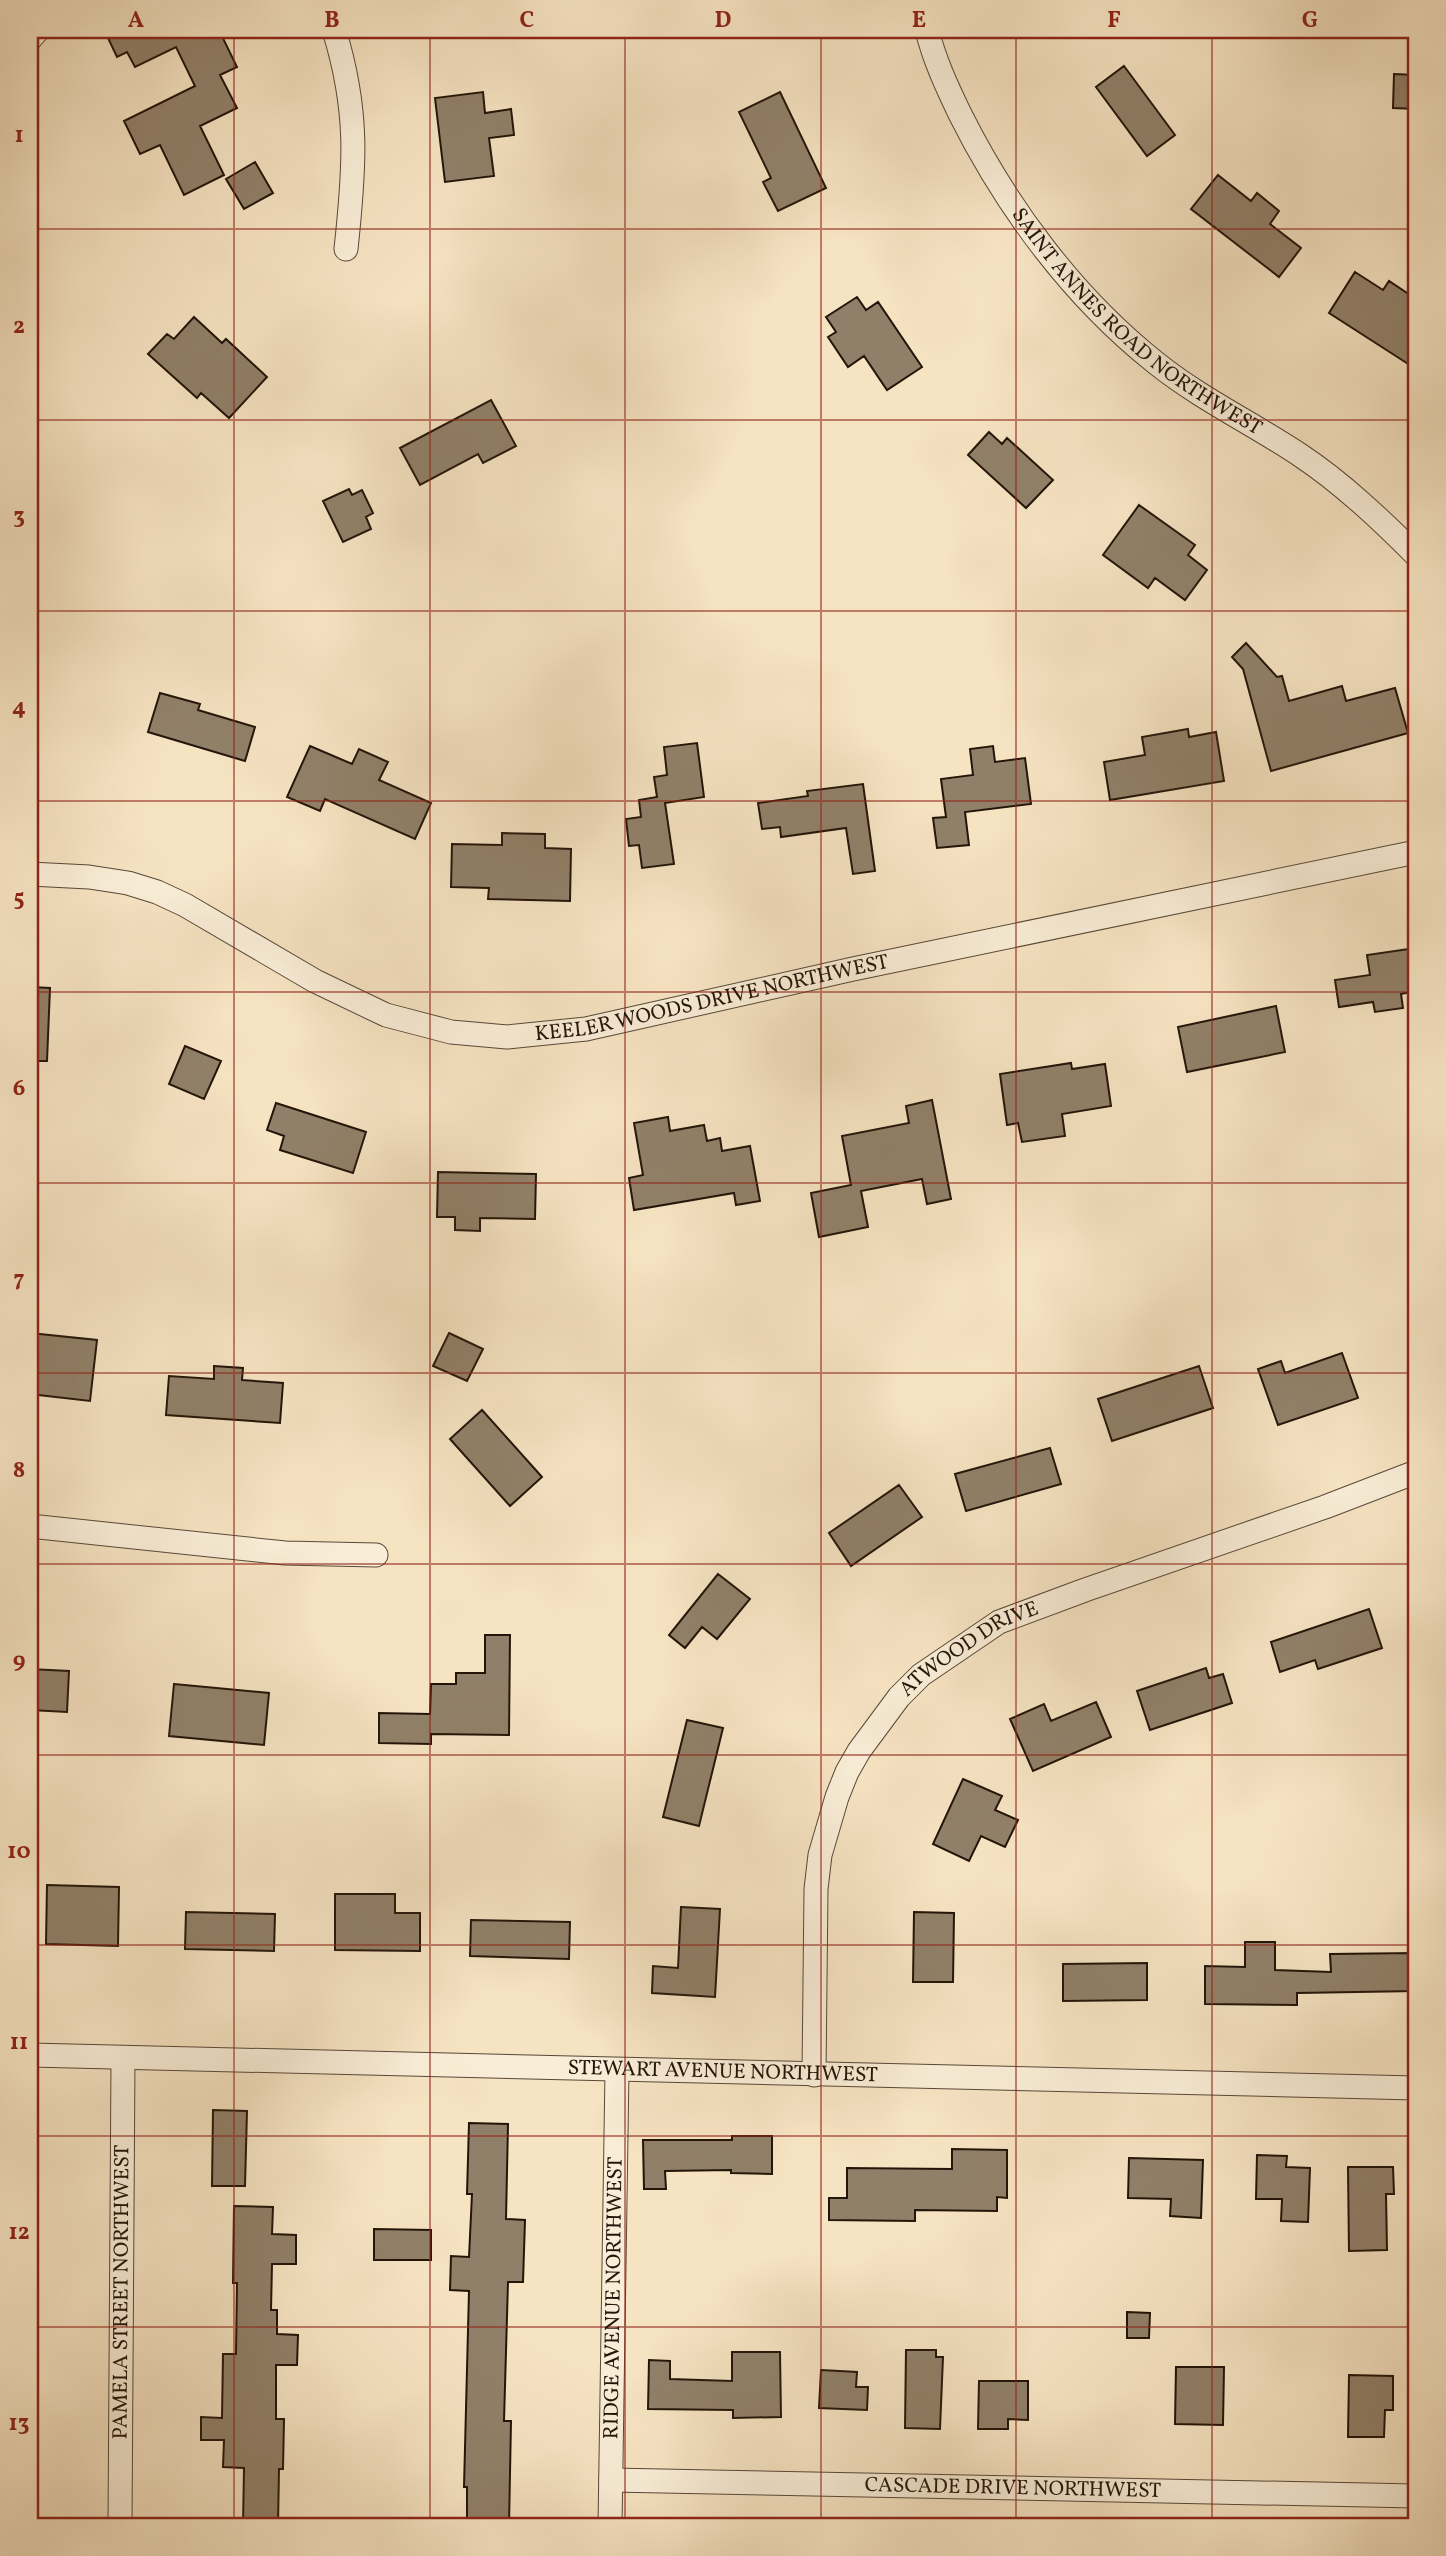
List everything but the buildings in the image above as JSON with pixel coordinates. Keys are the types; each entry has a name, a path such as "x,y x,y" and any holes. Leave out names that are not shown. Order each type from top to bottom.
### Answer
{"street":[{"path":"30,39 38,30"},
{"path":"334,30 346,69 355,145 346,249"},
{"name":"SAINT ANNES ROAD NORTHWEST","path":"927,30 948,89 999,183 1032,233 1107,320 1156,363 1197,393 1300,454 1349,491 1416,555"},
{"name":"KEELER WOODS DRIVE NORTHWEST","path":"30,874 89,877 147,889 184,905 350,999 386,1015 451,1032 507,1037 586,1029 853,969 1416,852"},
{"name":"ATWOOD DRIVE","path":"814,2075 816,1889 820,1855 828,1823 847,1772 859,1751 899,1697 921,1675 999,1622 1325,1507 1416,1472"},
{"path":"30,1526 285,1553 376,1555"},
{"name":"STEWART AVENUE NORTHWEST","path":"30,2055 1416,2088"},
{"name":"PAMELA STREET NORTHWEST","path":"120,2526 123,2058"},
{"name":"RIDGE AVENUE NORTHWEST","path":"610,2526 617,2070"},
{"name":"CASCADE DRIVE NORTHWEST","path":"611,2480 1416,2496"}]}
